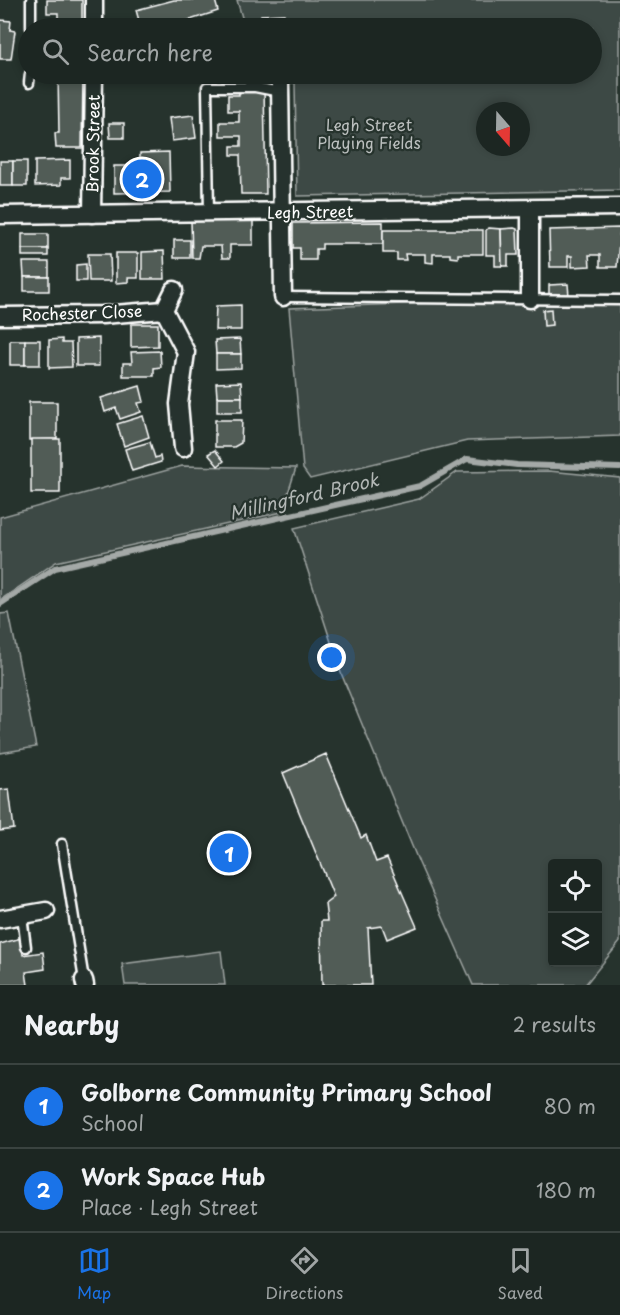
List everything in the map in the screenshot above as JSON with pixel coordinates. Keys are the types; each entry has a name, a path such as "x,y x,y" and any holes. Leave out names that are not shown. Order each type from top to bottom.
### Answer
{"street":[{"path":"94,0 94,18"},
{"name":"Brook Street","path":"92,214 94,84"},
{"path":"280,88 283,297"},
{"name":"Legh Street","path":"0,215 620,207"},
{"path":"530,209 530,299"},
{"name":"Rochester Close","path":"164,310 174,290"},
{"name":"Rochester Close","path":"0,316 83,316 164,310"},
{"name":"Rochester Close","path":"164,310 186,352 179,404 183,448"},
{"path":"0,919 46,911"}],"lane":[{"path":"31,0 31,18"},
{"path":"209,213 207,87 280,88"},
{"path":"283,297 620,300"},
{"path":"62,844 84,982"},
{"path":"22,916 26,947"}],"green space":[{"name":"Legh Street Playing Fields","path":"237,0 620,0 620,190 297,196 295,84 602,84 602,18 242,18"},
{"path":"433,303 620,305 620,436 467,441 310,479 303,469 289,308"},
{"path":"182,466 296,468 282,512 56,562 0,600 0,517"},
{"path":"549,471 620,478 620,942 602,964 602,859 548,859 548,967 600,967 585,985 473,985 419,863 341,673 294,528 419,499 457,472"},
{"path":"9,613 36,747 0,753 0,614"},
{"path":"221,951 225,985 125,985 122,964"}],"building":[{"path":"47,0 82,0 82,18 58,18 58,13 47,13"},
{"path":"174,0 215,0 218,11 196,18 138,18 136,10"},
{"path":"284,14 284,18 261,18 261,15"},
{"path":"0,20 11,21 10,30 15,31 11,59 0,59"},
{"path":"58,84 83,84 82,148 56,148 55,133 59,133"},
{"path":"239,89 264,89 266,194 241,194 240,155 231,155 231,146 241,146 241,136 220,136 220,122 239,122 239,111 228,111 228,95 239,95"},
{"path":"193,115 196,138 172,141 169,118"},
{"path":"109,123 124,123 124,138 110,138"},
{"path":"169,152 170,192 114,193 114,166 140,166 140,153"},
{"path":"70,160 70,178 61,178 61,185 35,186 35,161"},
{"path":"0,161 13,161 13,186 0,186"},
{"path":"13,161 27,161 27,186 13,186"},
{"path":"191,221 253,221 253,245 230,245 230,258 222,258 221,246 201,246 199,258 192,258"},
{"path":"383,222 383,244 322,244 322,249 316,249 316,260 300,260 300,248 293,248 293,223"},
{"path":"620,228 617,267 600,267 600,255 589,255 590,266 572,267 572,256 568,256 568,267 550,267 549,230"},
{"path":"501,229 502,266 495,266 495,255 486,255 486,230"},
{"path":"501,229 517,229 518,255 508,255 508,266 502,266"},
{"path":"383,230 483,230 483,254 458,254 458,258 450,257 450,254 433,254 433,263 425,262 425,254 405,254 406,260 397,260 397,253 383,253"},
{"path":"22,234 48,234 48,249 22,249"},
{"path":"174,240 190,240 190,258 174,258"},
{"path":"22,249 48,249 48,256 22,256"},
{"path":"164,251 165,279 142,279 142,252"},
{"path":"116,253 138,253 138,278 128,278 128,282 116,283"},
{"path":"88,254 110,254 111,281 89,281"},
{"path":"23,262 49,262 49,277 24,277"},
{"path":"86,264 86,281 76,281 76,265"},
{"path":"24,277 49,277 49,291 24,291"},
{"path":"568,284 569,296 549,296 549,285"},
{"path":"241,305 241,330 215,330 216,306"},
{"path":"551,309 552,325 544,326 543,310"},
{"path":"131,324 158,324 158,346 131,347"},
{"path":"99,338 99,366 76,366 76,339"},
{"path":"62,339 62,343 71,343 72,367 49,368 49,340"},
{"path":"240,339 241,354 216,354 215,340"},
{"path":"10,340 25,340 25,365 10,365"},
{"path":"25,340 40,340 40,365 25,365"},
{"path":"160,351 161,367 154,368 154,376 123,376 123,363 132,363 131,352"},
{"path":"216,354 241,354 241,368 216,369"},
{"path":"241,382 242,397 217,397 216,383"},
{"path":"140,386 144,402 138,403 141,412 120,419 116,408 105,412 101,398"},
{"path":"217,397 242,397 242,412 217,412"},
{"path":"29,402 57,402 57,439 29,440"},
{"path":"143,416 149,437 124,446 117,424"},
{"path":"215,420 242,420 241,443 234,447 215,447"},
{"path":"31,439 60,439 60,493 31,493"},
{"path":"150,442 155,458 160,456 161,462 132,471 125,449"},
{"path":"215,450 224,461 218,466 208,454"},
{"path":"326,754 361,838 366,835 376,862 387,858 417,927 387,939 382,926 368,928 371,985 322,985 321,921 327,921 325,904 334,897 283,773"},
{"path":"9,789 14,829 0,831 0,790"},
{"path":"21,938 23,955 43,952 45,969 26,972 28,985 0,985 0,944"}],"waterway":[{"name":"Millingford Brook","path":"0,604 55,568 420,486 467,459 517,465 620,468"}],"place":[{"name":"Work Space Hub","path":"142,179"},
{"name":"Golborne Community Primary School","path":"229,853"}]}
